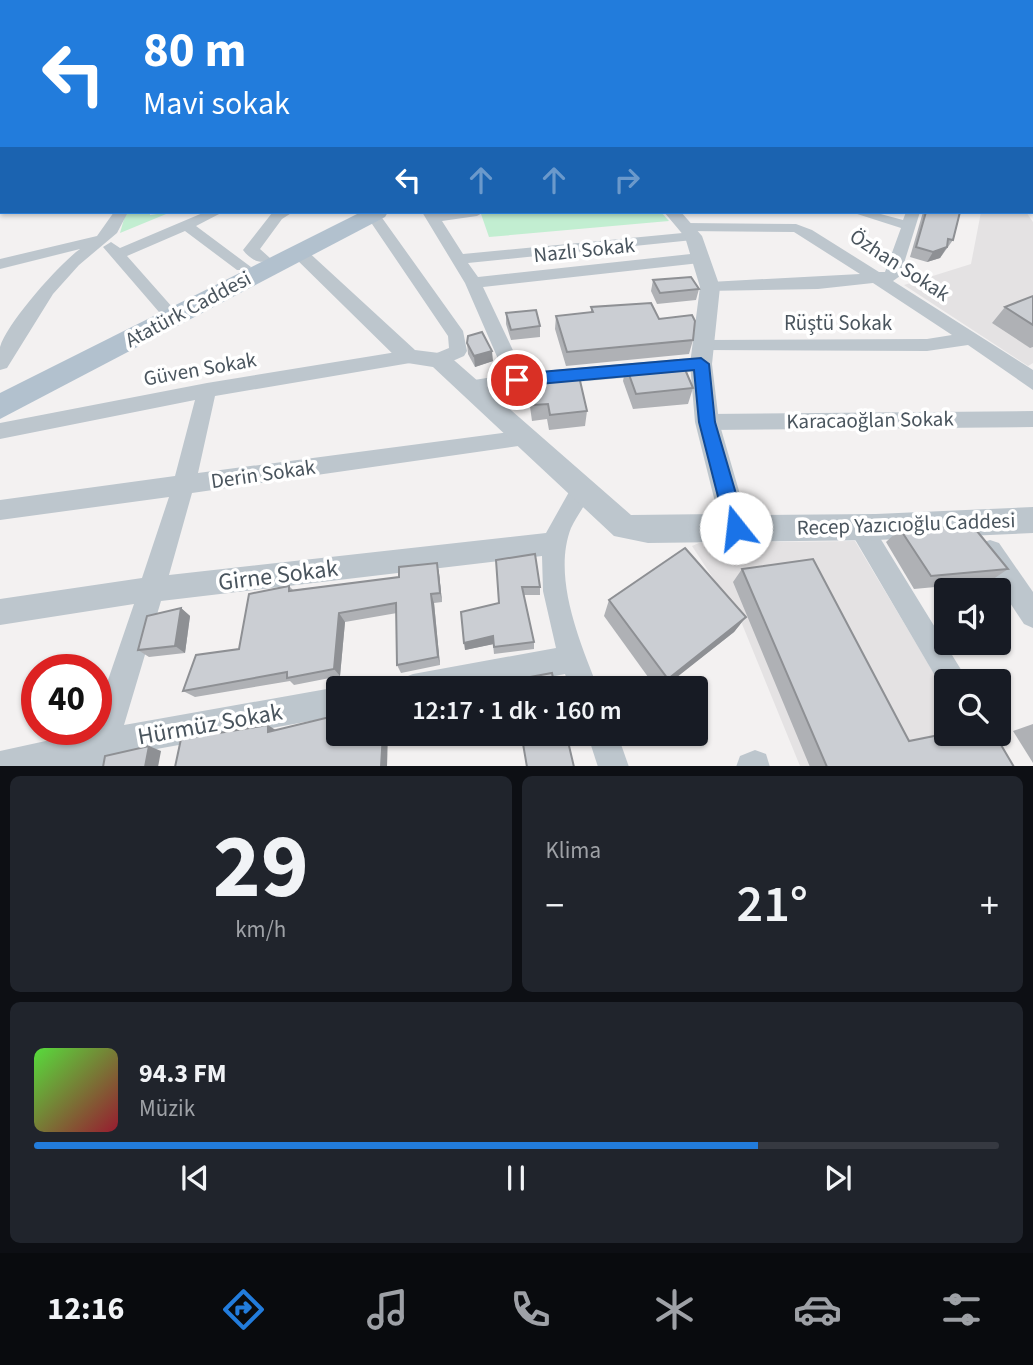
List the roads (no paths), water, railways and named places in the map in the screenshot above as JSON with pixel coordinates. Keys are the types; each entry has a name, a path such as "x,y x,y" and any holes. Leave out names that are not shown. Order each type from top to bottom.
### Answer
{"main road":[{"path":"0,392 252,262 365,214"},
{"name":"Atatürk Caddesi","path":"0,407 298,252 365,214"}],"street":[{"path":"0,363 67,268 117,225 120,214"},
{"path":"117,255 211,214"},
{"path":"252,262 251,250 277,216 282,214"},
{"path":"298,252 410,357 439,360 458,351 457,335 375,218 369,214"},
{"path":"710,287 818,284 892,276 912,219 873,214"},
{"path":"431,215 473,283 517,380"},
{"path":"186,225 252,262"},
{"path":"683,225 701,258 710,287 704,355 707,422 736,528"},
{"name":"Özhan Sokak","path":"459,259 683,225 796,228 1032,379"},
{"path":"103,239 164,308"},
{"path":"0,264 89,240 103,239"},
{"name":"Nazlı Sokak","path":"473,283 701,258"},
{"name":"Rüştü Sokak","path":"469,387 704,355 927,345 970,339"},
{"name":"Güven Sokak","path":"0,431 207,390 410,357"},
{"name":"Recep Yazıcıoğlu Caddesi","path":"439,360 624,527 648,533 736,528 861,528 1033,520"},
{"path":"93,756 112,717 152,589 184,484 207,390"},
{"name":"Karacaoğlan Sokak","path":"707,422 1033,419"},
{"name":"Derin Sokak","path":"0,510 525,438"},
{"path":"579,676 564,634 554,566 558,532 582,490"},
{"path":"972,524 1033,615"},
{"path":"861,528 947,669"},
{"name":"Girne Sokak","path":"0,612 152,589 557,543"},
{"path":"479,676 573,659"},
{"name":"Hürmüz Sokak","path":"0,766 93,756 326,704"},
{"path":"607,746 614,766"}]}
